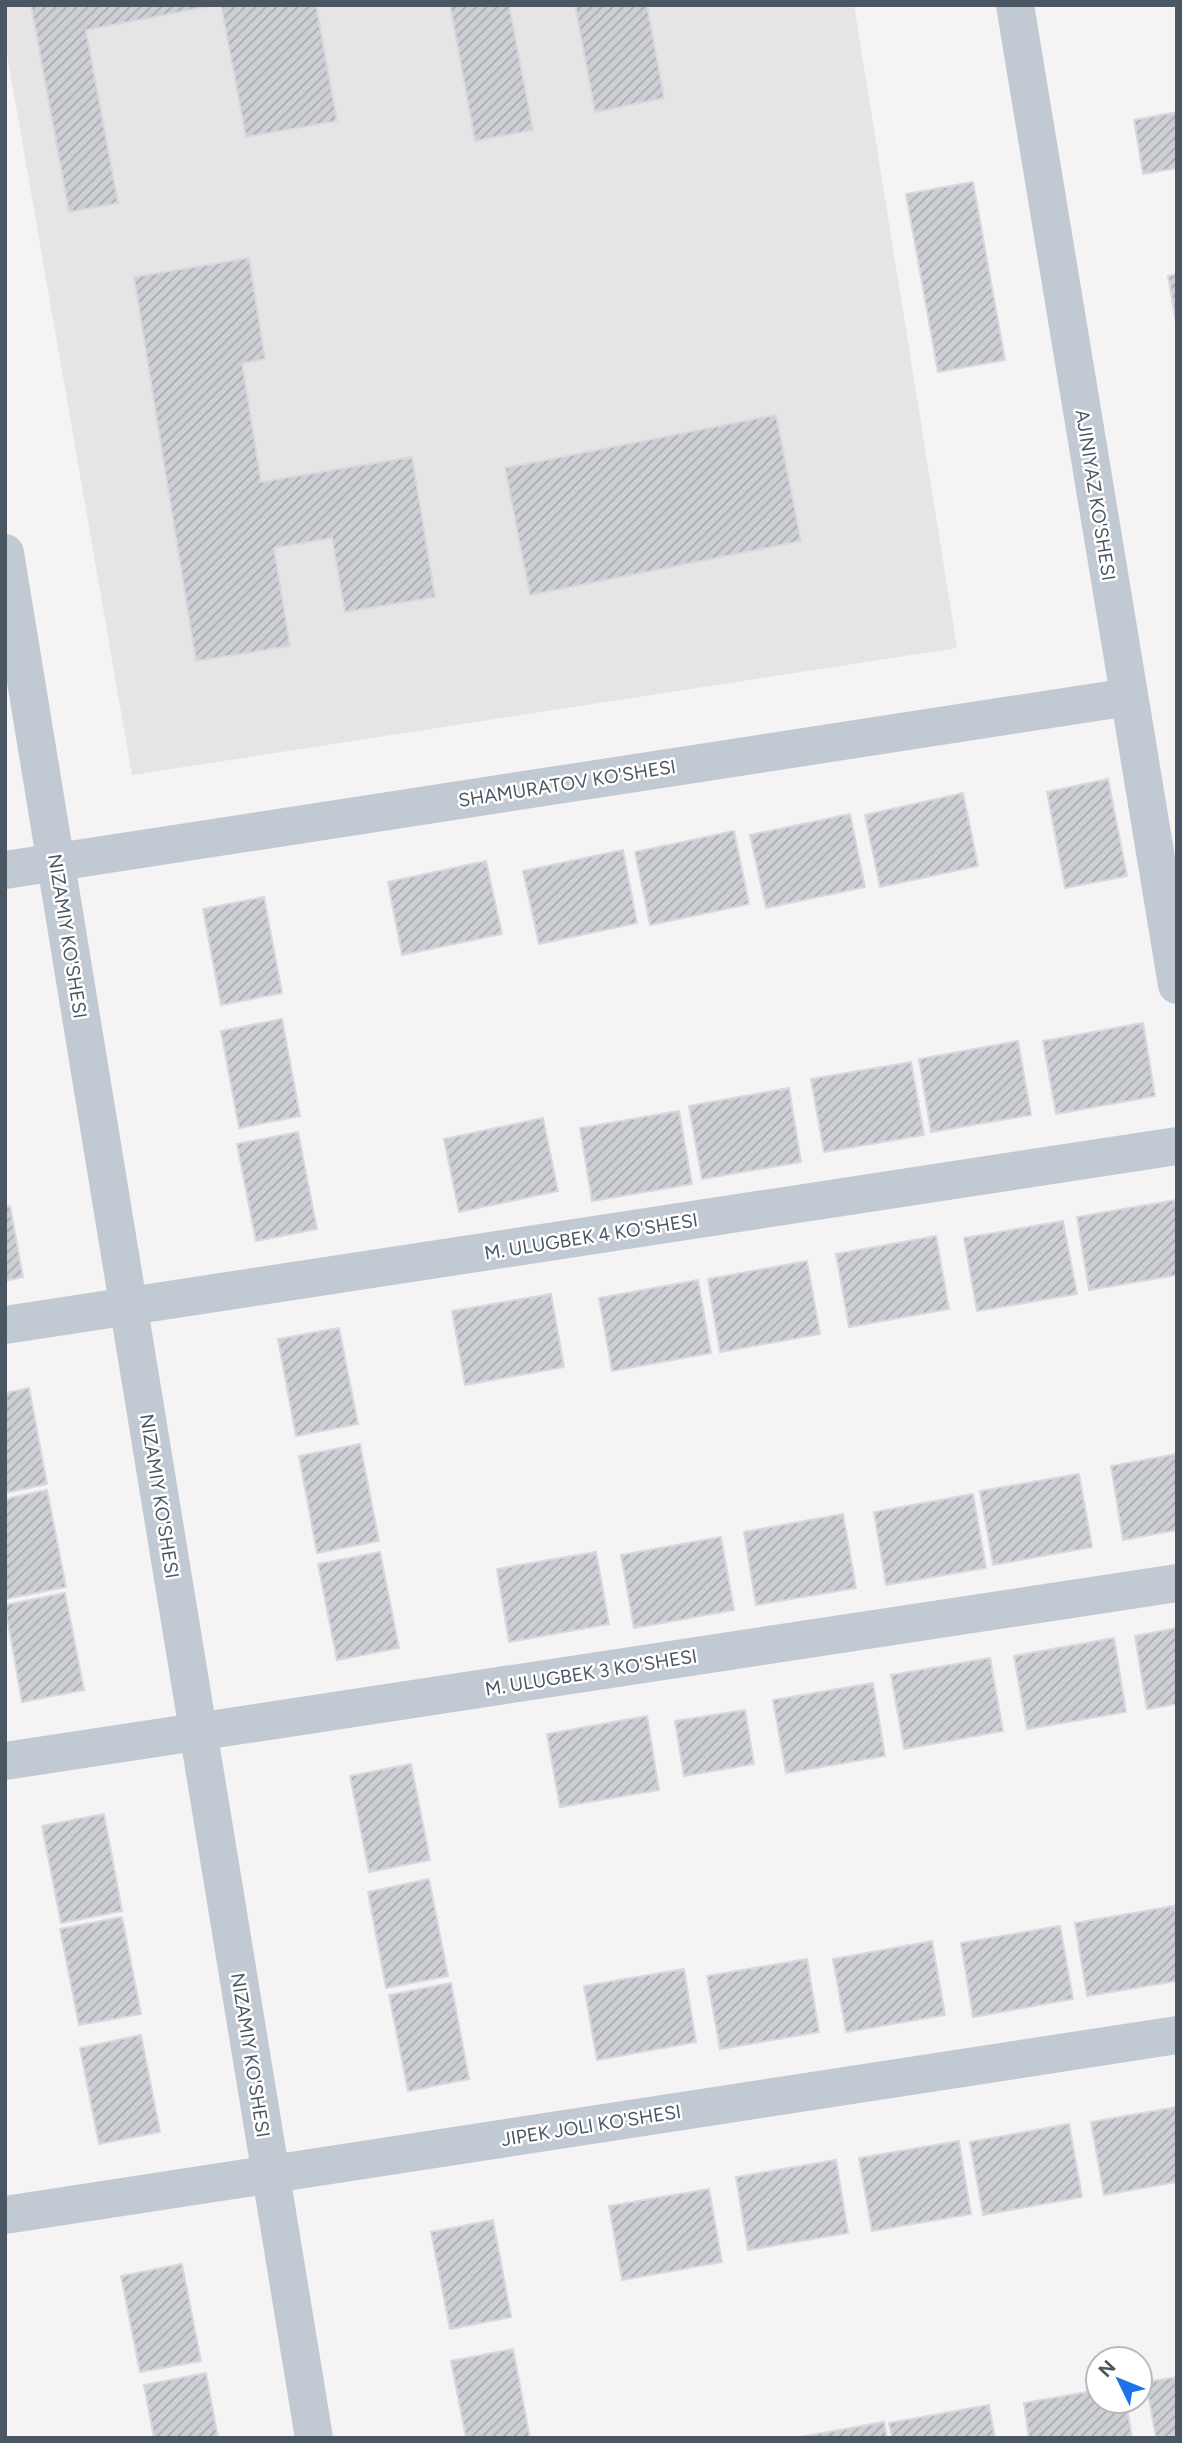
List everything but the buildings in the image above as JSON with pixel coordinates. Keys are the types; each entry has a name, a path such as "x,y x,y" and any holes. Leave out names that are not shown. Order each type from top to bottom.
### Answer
{"street":[{"name":"AJINIYAZ KO'SHESI","path":"1015,5 1177,985"},
{"name":"NIZAMIY KO'SHESI","path":"5,553 314,2438"},
{"name":"SHAMURATOV KO'SHESI","path":"5,870 1129,697"},
{"name":"M. ULUGBEK 4 KO'SHESI","path":"5,1325 1177,1146"},
{"name":"M. ULUGBEK 3 KO'SHESI","path":"5,1761 1177,1583"},
{"name":"JIPEK JOLI KO'SHESI","path":"5,2216 1177,2035"}],"shaded area":[{"path":"5,5 854,5 957,648 132,775 5,42"}]}
